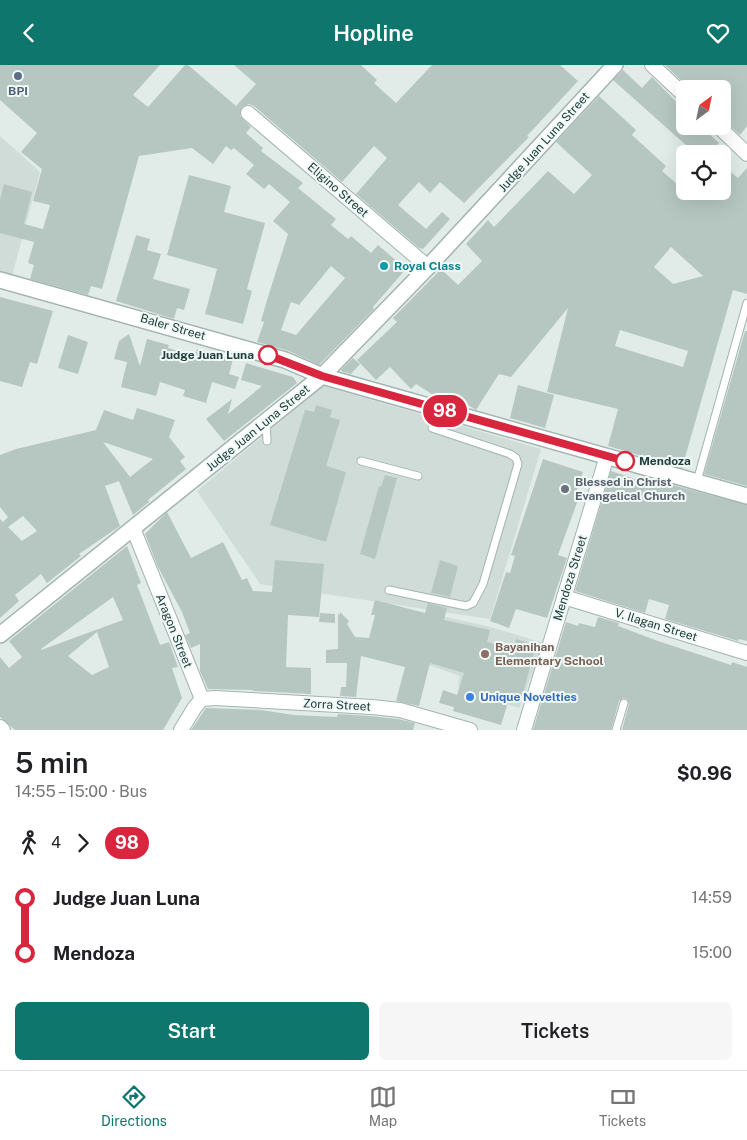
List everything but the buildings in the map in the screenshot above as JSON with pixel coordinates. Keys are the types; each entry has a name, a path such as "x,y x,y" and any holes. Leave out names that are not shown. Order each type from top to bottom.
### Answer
{"street":[{"name":"Judge Juan Luna Street","path":"0,635 322,376 428,267 615,65"},
{"path":"652,65 676,88"},
{"name":"Eligino Street","path":"248,113 428,267"},
{"path":"727,135 747,154"},
{"name":"Baler Street","path":"0,280 276,357 322,376 436,413 607,456 747,495"},
{"name":"Mendoza Street","path":"524,730 607,456"},
{"name":"Aragon Street","path":"133,528 202,699"},
{"name":"V. Ilagan Street","path":"564,597 747,653"},
{"name":"Zorra Street","path":"202,699 214,698 400,710 470,730"},
{"path":"182,730 195,707 202,699"},
{"path":"0,727 3,730"}],"lane":[{"path":"697,481 747,303"},
{"path":"266,421 267,441"},
{"path":"389,590 466,606 474,603 483,584 518,464 516,458 510,454 432,428"},
{"path":"361,461 418,475"},
{"path":"616,730 624,703"}],"shaded area":[{"path":"0,136 40,172 12,276 0,272"},
{"path":"323,386 541,449 490,619 260,584 197,491"},
{"name":"Bayanihan Elementary School","path":"441,616 487,626 544,643 519,708 458,687 460,676 426,664"}],"bus line":[{"name":"98","path":"268,355 285,360 322,376 625,461"}],"place":[{"name":"BPI","path":"18,76"},
{"name":"Royal Class","path":"384,266"},
{"name":"Judge Juan Luna","path":"268,355"},
{"name":"Mendoza","path":"625,461"},
{"name":"Blessed in Christ Evangelical Church","path":"565,489"},
{"name":"Bayanihan Elementary School","path":"485,654"},
{"name":"Unique Novelties","path":"470,697"}]}
